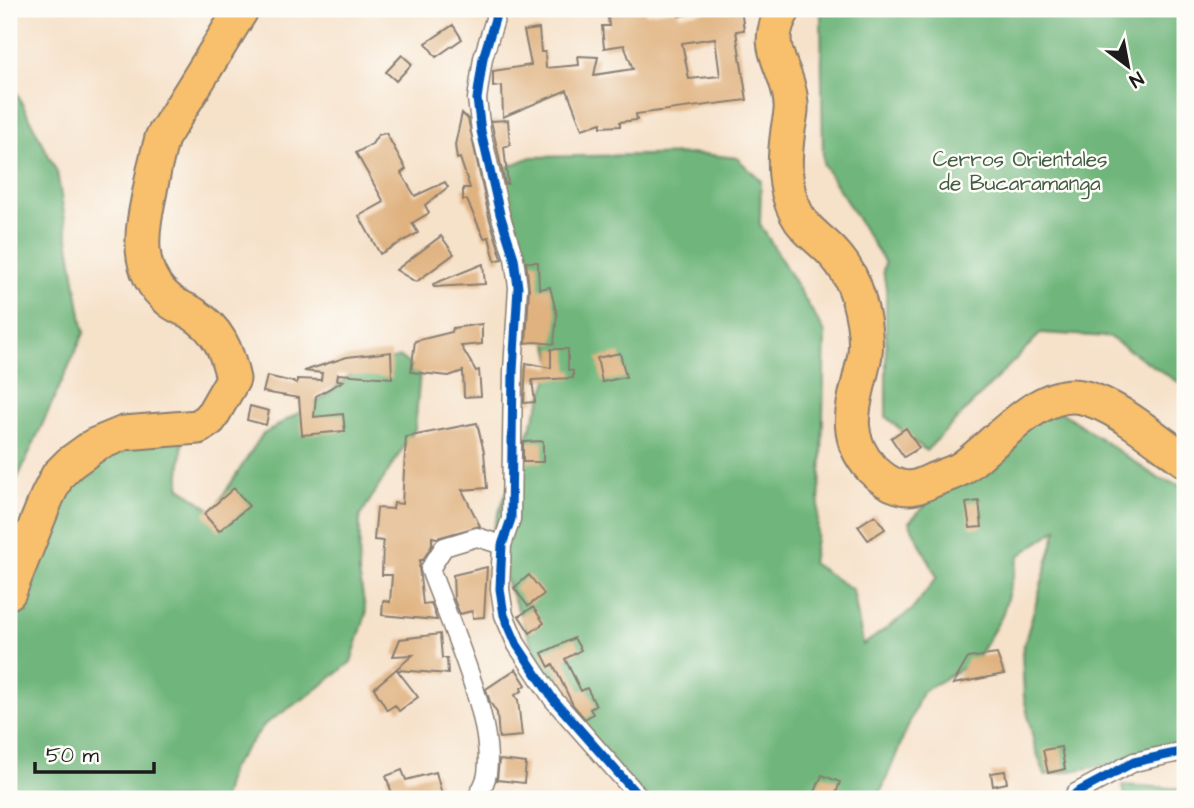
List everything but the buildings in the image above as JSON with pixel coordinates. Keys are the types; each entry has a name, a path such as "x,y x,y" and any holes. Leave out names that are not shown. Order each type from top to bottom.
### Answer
{"highway":[{"path":"9,592 47,497 58,475 70,463 95,445 124,433 198,427 209,419 233,379 221,340 212,327 169,301 156,286 147,269 142,250 142,229 155,160 162,138 243,9"},
{"path":"784,9 773,30 778,63 792,104 784,158 788,191 805,229 840,260 857,293 865,332 864,354 852,411 853,440 868,464 878,475 896,486 913,488 960,469 1046,402 1080,396 1111,408 1185,460"}],"street":[{"path":"495,9 477,99 481,131 500,214 514,258 518,288 513,371 511,519 510,529 502,545 500,589 504,615 517,645 553,699 641,799"},
{"path":"476,799 487,775 485,736 473,686 430,569 444,547 477,537 502,545"},
{"path":"1072,799 1076,793 1134,762 1185,751"}],"green space":[{"name":"Cerros Orientales de Bucaramanga","path":"821,9 1185,9 1185,387 1109,337 1041,333 926,451 886,417 885,263 823,164"},
{"path":"9,78 57,172 84,333 9,497"},
{"path":"703,154 737,158 761,181 760,224 825,333 822,458 812,563 853,590 863,645 912,610 937,577 909,522 997,429 1060,411 1158,478 1185,487 1185,753 1045,775 1035,748 1024,697 1022,652 1057,529 1019,556 1002,616 976,660 922,692 878,799 653,799 617,777 546,678 489,539 553,367 544,327 519,268 491,174 531,157"},
{"path":"400,357 420,373 415,429 360,516 359,573 366,614 351,662 312,693 265,724 231,768 223,799 9,799 9,607 59,480 104,445 183,438 179,487 213,511 262,435 323,398 359,368"},
{"path":"1122,785 1185,789 1185,799 1126,799"}],"cycle path":[{"path":"495,9 495,19 483,58 477,99 481,131 500,214 514,258 518,287 513,371 511,519 502,545 500,589 504,615 517,645 553,699 641,799"},
{"path":"1072,799 1076,793 1134,762 1185,751"}]}
